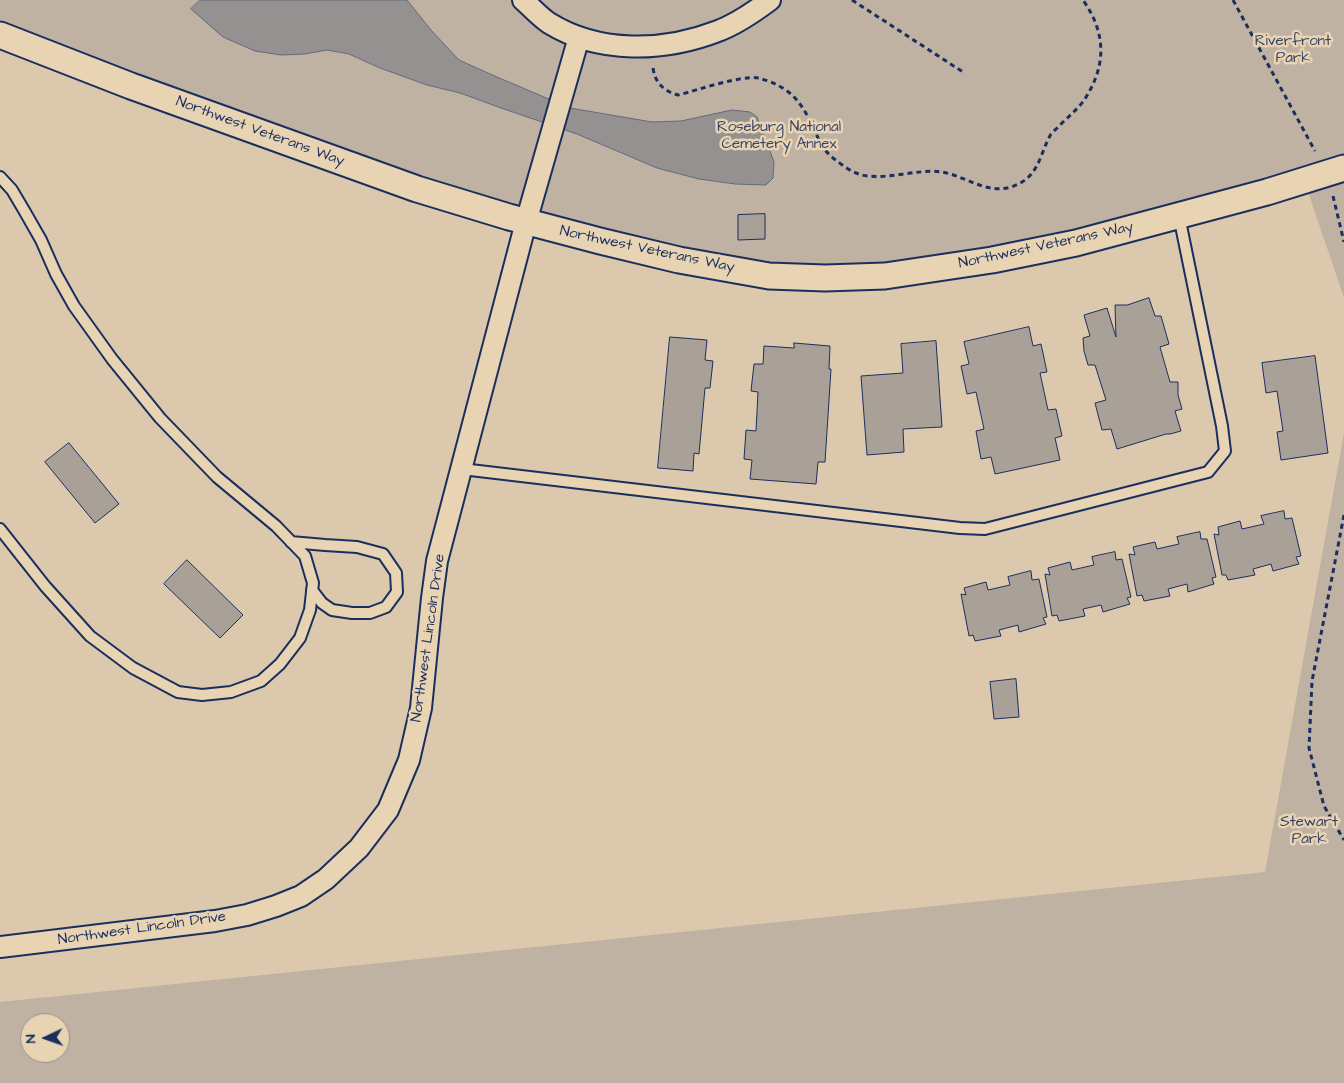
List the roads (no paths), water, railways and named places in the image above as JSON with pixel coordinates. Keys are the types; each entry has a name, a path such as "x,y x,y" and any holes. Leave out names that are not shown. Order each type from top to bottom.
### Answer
{"street":[{"path":"523,0 548,22 579,38 613,45 650,47 688,41 720,31 749,15 770,0"},
{"name":"Northwest Veterans Way","path":"0,35 131,86 407,186 526,222 679,260 770,276 825,278 885,276 992,260 1076,243 1267,192 1335,171"},
{"name":"Northwest Lincoln Drive","path":"0,947 215,920 247,915 276,906 301,896 326,879 359,848 388,810 409,760 421,708 437,561 526,222 579,38"}],"lane":[{"path":"0,177 12,190 25,212 74,306 112,359 160,418 217,477 276,526 305,556 313,583 310,610 300,638 280,664 261,681 231,692 202,695 178,692 133,668 90,636 45,586 0,529"},
{"path":"462,469 960,528 985,529 1208,472 1225,452 1222,426 1179,216"},
{"path":"291,542 357,547 383,554 396,573 397,592 386,607 370,613 352,614 332,610 322,604 312,590"}],"park label":[{"name":"Riverfront Park","path":"1293,50"},
{"name":"Roseburg National Cemetery Annex","path":"779,136"},
{"name":"Stewart Park","path":"1309,832"}]}
